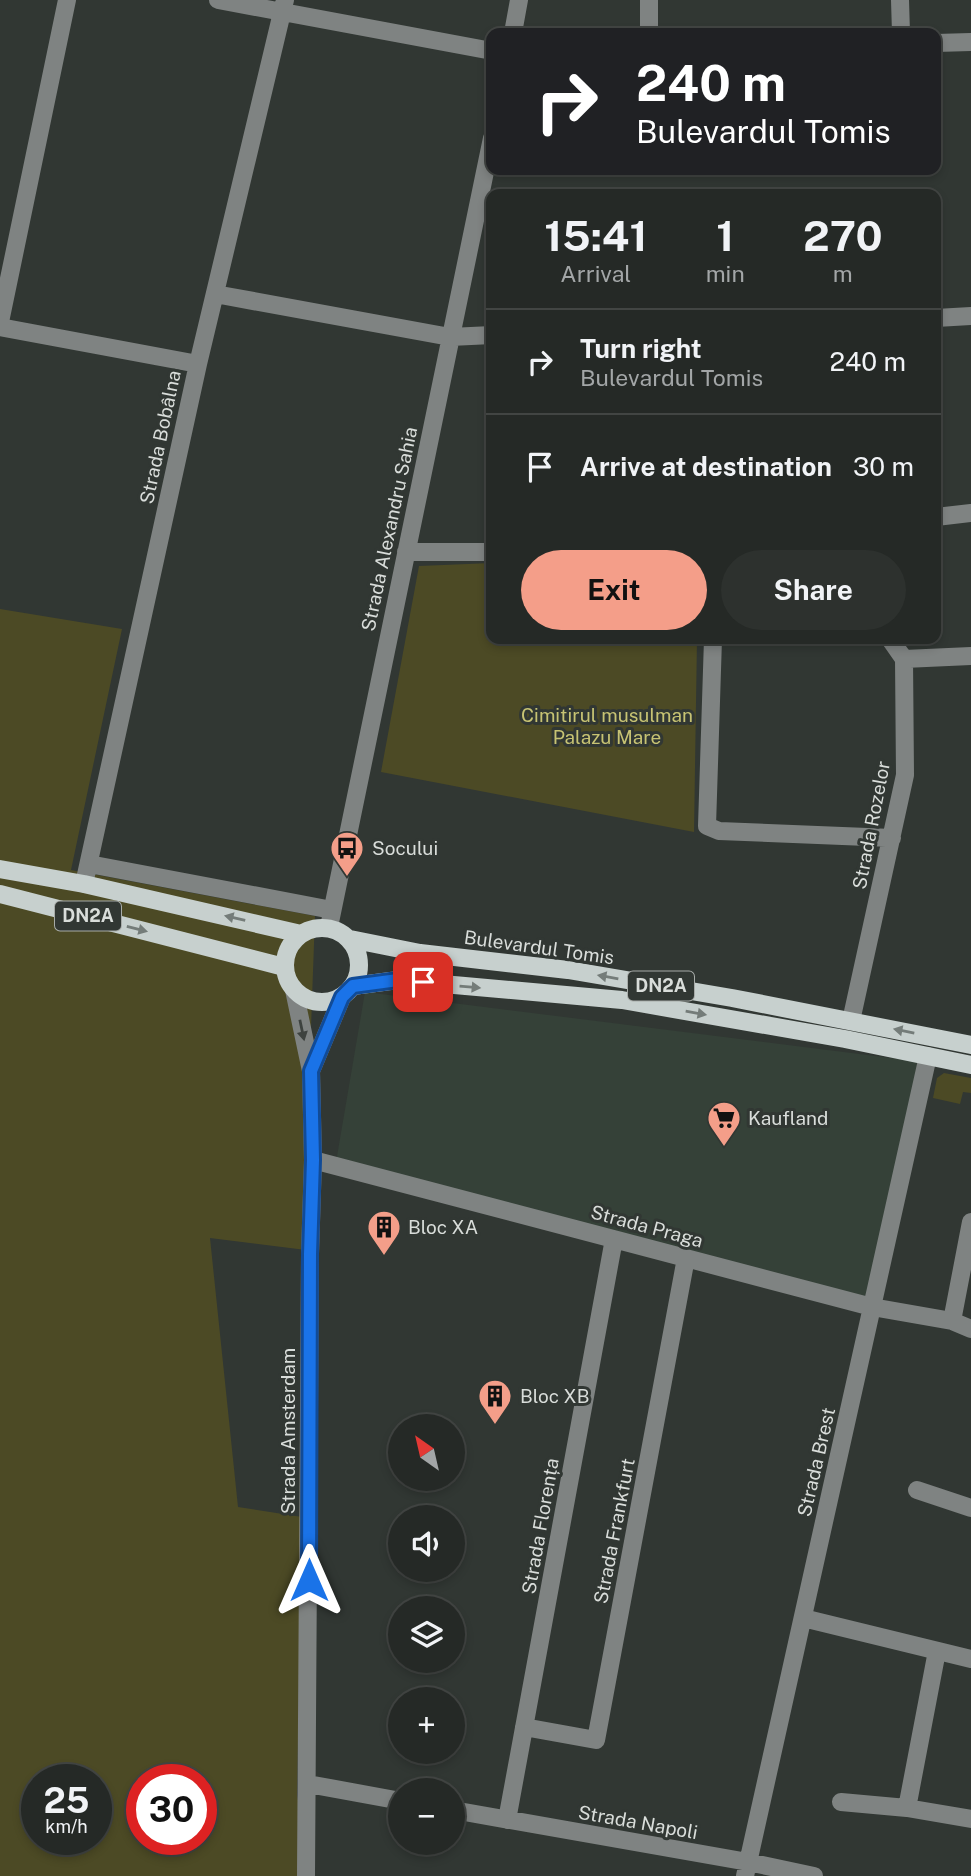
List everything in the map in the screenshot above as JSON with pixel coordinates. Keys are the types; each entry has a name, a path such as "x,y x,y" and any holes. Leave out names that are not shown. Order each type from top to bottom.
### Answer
{"main road":[{"name":"DN2A","path":"0,869 84,884 301,934"},
{"name":"DN2A","path":"0,894 284,967"},
{"path":"331,919 350,939 358,953 359,970 348,991 325,1002 308,1000 294,990 287,979 284,967 286,954 292,942 301,934 331,919"},
{"name":"Bulevardul Tomis","path":"350,939 420,953 568,970 732,998 971,1045"},
{"name":"DN2A","path":"348,991 398,980 622,1000 845,1039 971,1065"}],"street":[{"path":"67,0 0,325 198,364"},
{"path":"218,0 284,6 486,50"},
{"path":"514,28 519,0"},
{"path":"649,0 649,28"},
{"path":"900,0 901,28"},
{"name":"Strada Bobâlna","path":"84,884 198,364 284,6"},
{"path":"941,43 971,42"},
{"name":"Strada Alexandru Sahia","path":"331,919 486,166"},
{"path":"215,294 450,337 486,335"},
{"path":"941,318 971,316"},
{"path":"941,516 971,513"},
{"path":"406,552 486,552"},
{"path":"713,644 707,826 719,831 892,838"},
{"path":"894,644 904,659 971,656"},
{"name":"Strada Rozelor","path":"851,1021 905,775 904,659"},
{"path":"89,864 331,919"},
{"name":"Strada Amsterdam","path":"294,990 311,1071 313,1160 306,1876"},
{"name":"Strada Amsterdam","path":"311,1071 348,991"},
{"name":"Strada Brest","path":"747,1869 928,1056"},
{"name":"Strada Praga","path":"313,1160 872,1307 952,1321 971,1329"},
{"path":"952,1321 971,1222"},
{"name":"Strada Florența","path":"507,1820 614,1239"},
{"name":"Strada Frankfurt","path":"524,1727 596,1740 686,1258"},
{"path":"917,1490 971,1508"},
{"path":"803,1618 971,1659"},
{"path":"907,1808 937,1651"},
{"path":"308,1784 388,1799"},
{"path":"841,1802 907,1808 971,1819"},
{"name":"Strada Napoli","path":"465,1812 747,1869 814,1876"}],"shaded area":[{"path":"365,992 923,1062 864,1313 334,1174"}],"green space":[{"name":"Cimitirul musulman Palazu Mare","path":"486,563 486,644 697,644 694,832 381,772 419,566"},
{"path":"0,609 122,629 71,870 315,916 306,1167 306,1250 210,1238 238,1507 302,1517 297,1795 312,1876 0,1876"},
{"path":"944,1073 971,1078 971,1093 963,1092 960,1104 933,1098 937,1078"}],"place":[{"name":"Socului","path":"347,878"},
{"name":"Kaufland","path":"724,1148"},
{"name":"Bloc XA","path":"384,1257"},
{"name":"Bloc XB","path":"495,1426"}],"route":[{"path":"309,1580 310,1254 313,1160 311,1071 342,997 353,986 398,980 423,982"}]}
